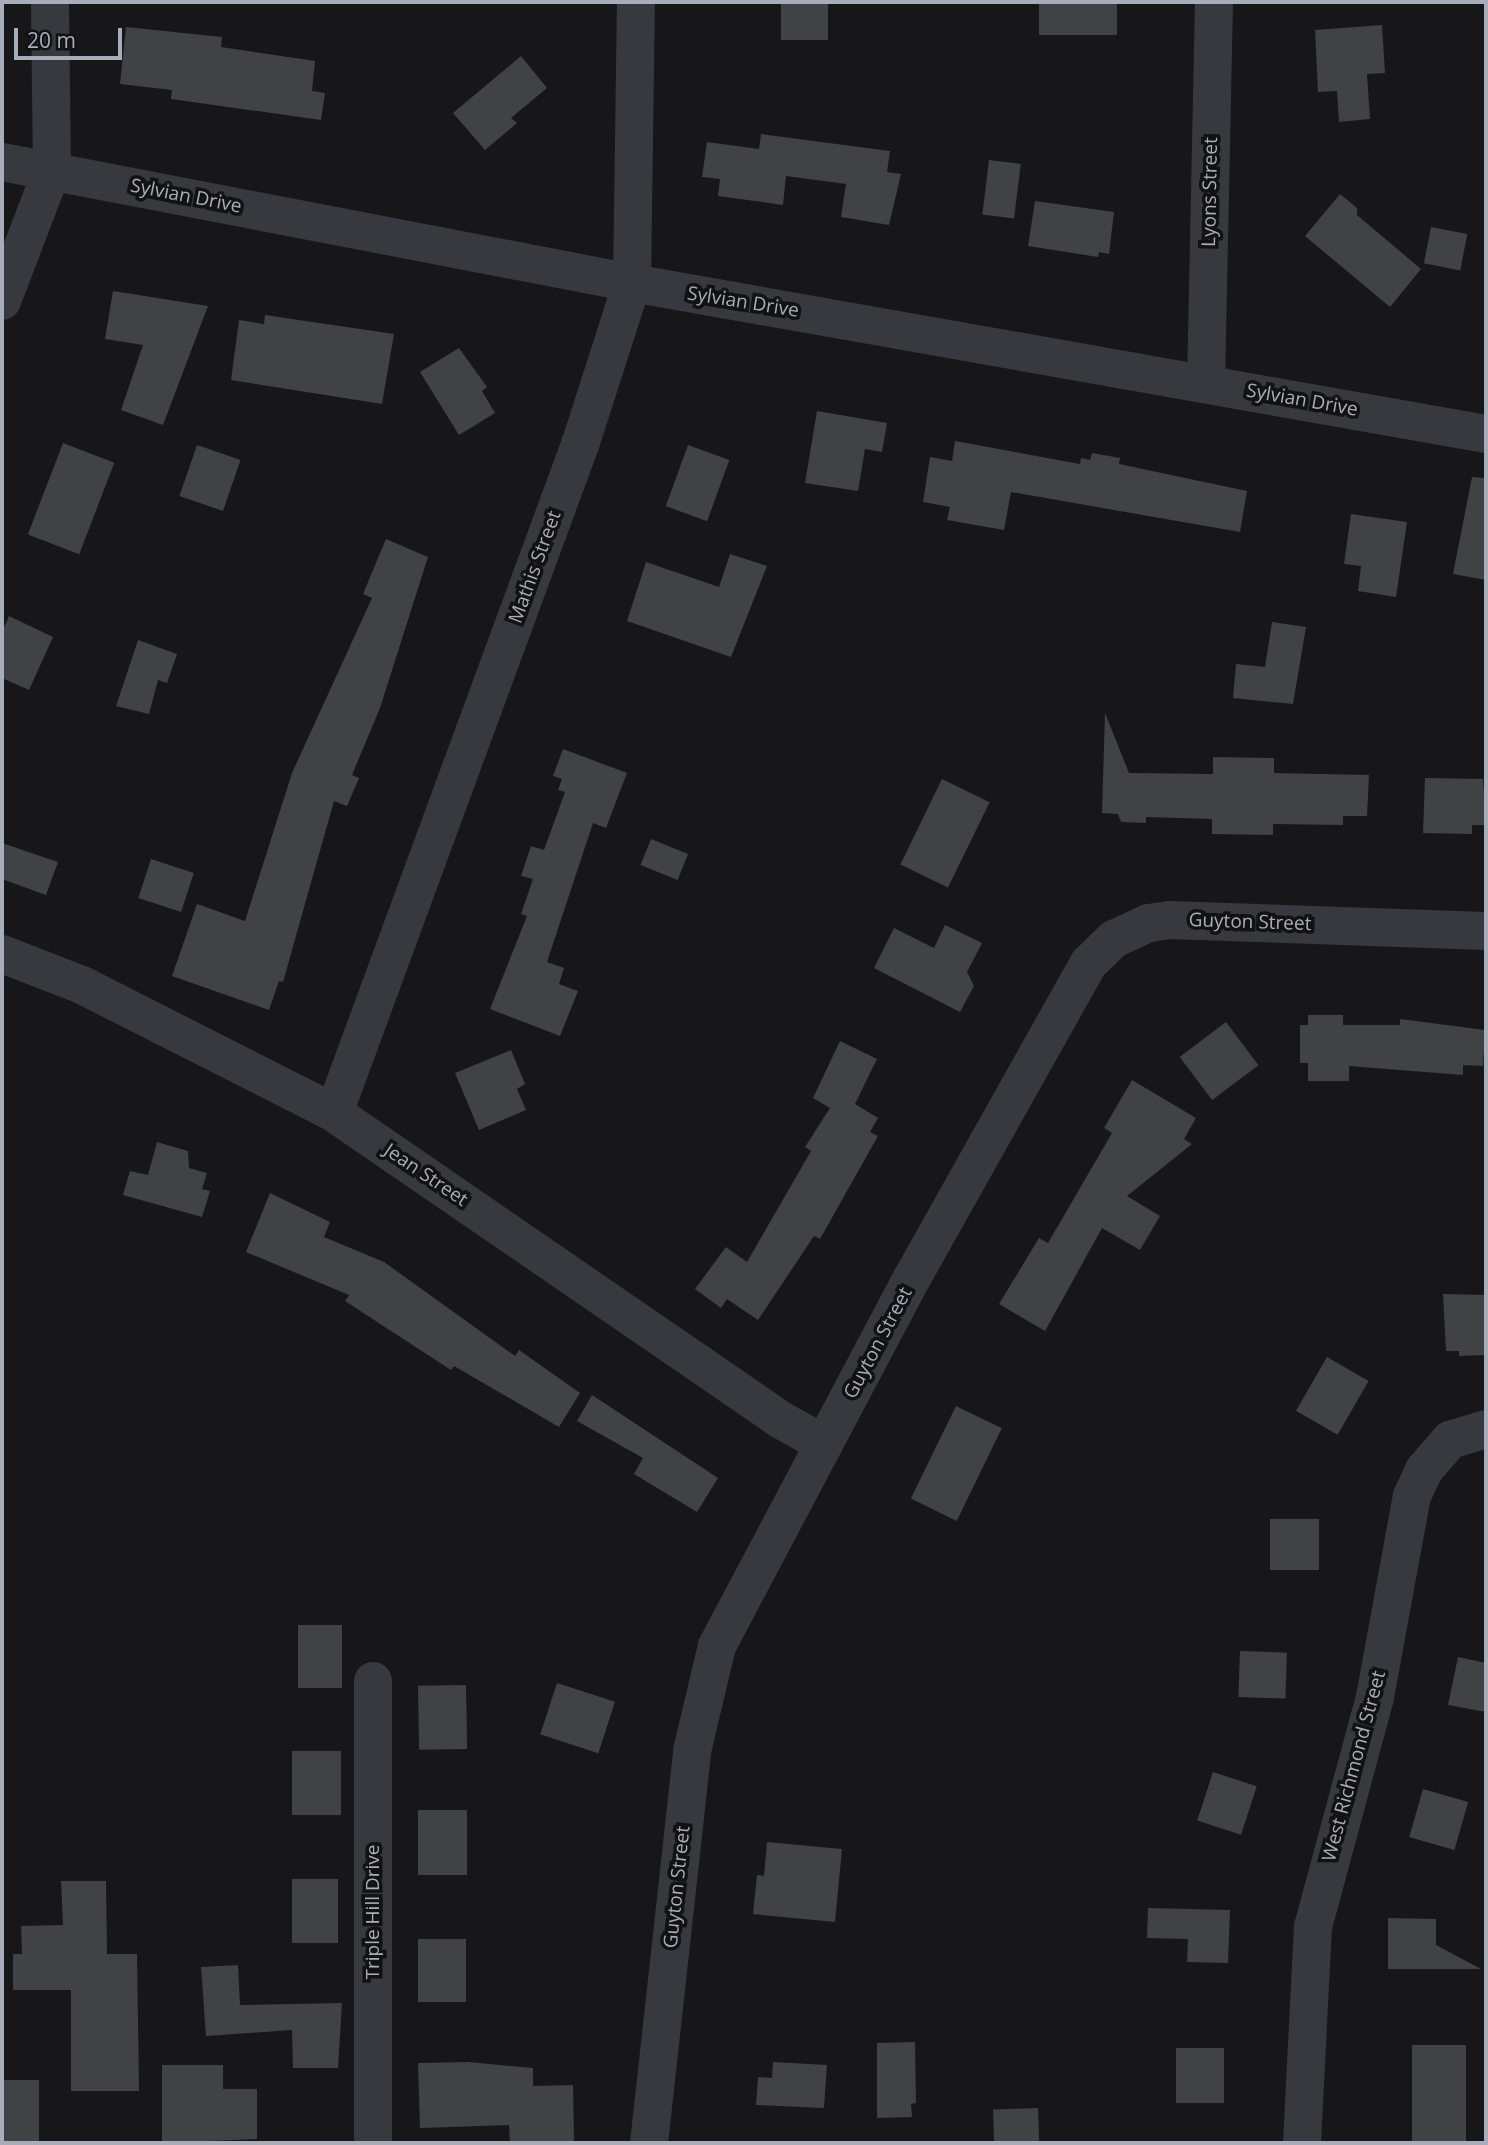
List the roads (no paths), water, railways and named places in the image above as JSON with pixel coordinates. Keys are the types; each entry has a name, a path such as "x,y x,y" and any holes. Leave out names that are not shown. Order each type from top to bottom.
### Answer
{"street":[{"path":"2,301 52,170 50,2"},
{"name":"Mathis Street","path":"334,1113 581,442 632,283 636,2"},
{"name":"Lyons Street","path":"1206,383 1214,2"},
{"name":"Sylvian Drive","path":"2,162 632,283 1486,434"},
{"name":"Guyton Street","path":"649,2143 692,1751 710,1670 730,1616 1089,963 1114,939 1149,923 1205,919 1486,931"},
{"name":"Jean Street","path":"2,954 82,985 334,1113 780,1420 824,1444"},
{"name":"West Richmond Street","path":"1302,2143 1313,1927 1375,1697 1412,1496 1424,1470 1450,1440 1486,1429"},
{"name":"Triple Hill Drive","path":"373,1681 373,2143"}]}
